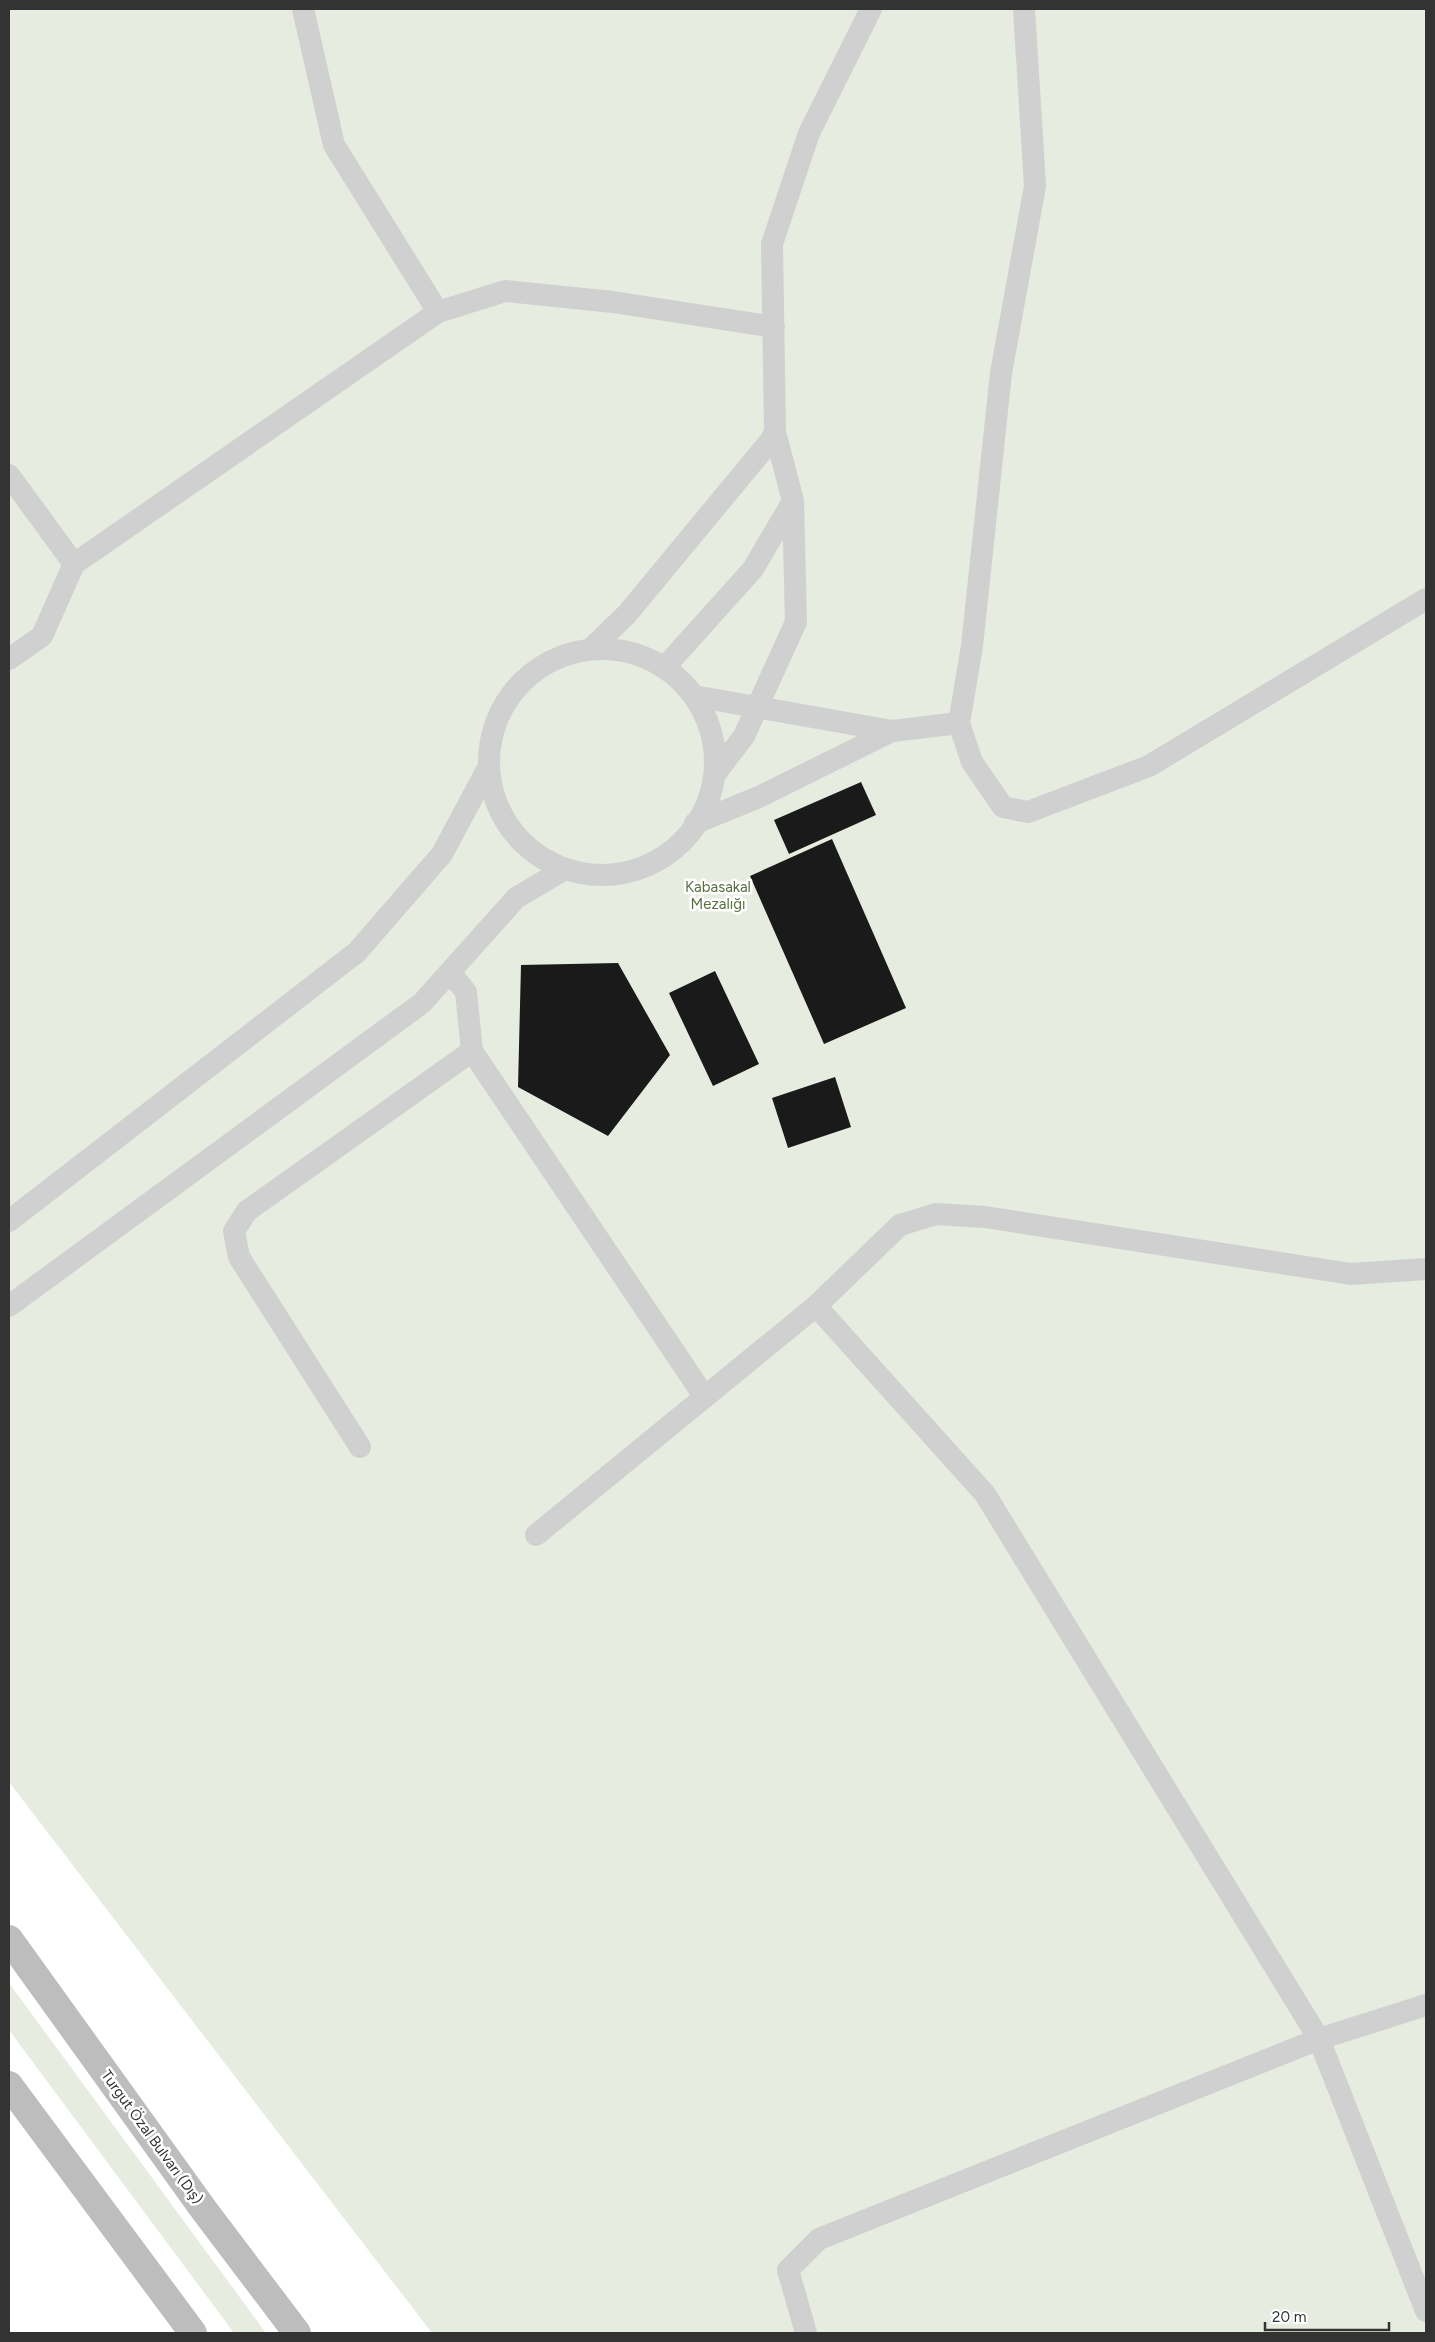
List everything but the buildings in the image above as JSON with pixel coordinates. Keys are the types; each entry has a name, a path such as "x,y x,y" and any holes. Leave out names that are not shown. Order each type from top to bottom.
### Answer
{"main road":[{"name":"Turgut Özal Bulvarı (Dış)","path":"9,1939 204,2210 297,2333"},
{"path":"9,2085 193,2333"}],"lane":[{"path":"303,9 334,145 438,312"},
{"path":"714,774 744,736 796,622 793,501 775,432 772,244 809,133 871,9"},
{"path":"1024,9 1036,186 1001,373 972,646 959,723 972,762 1003,806 1028,812 1149,766 1426,599"},
{"path":"9,659 42,636 74,564 438,312 505,290 613,302 774,328"},
{"path":"591,649 627,614 771,440 775,432"},
{"path":"9,475 74,564"},
{"path":"664,668 753,569 793,501"},
{"path":"9,1221 357,952 442,854 488,768 494,723 509,696 544,663 591,649 641,655 671,672 694,696 711,733 714,774 712,798 678,846 641,869 602,876 563,870 519,840 498,811 488,768"},
{"path":"694,696 892,732 959,723"},
{"path":"695,823 759,797 892,732"},
{"path":"9,1306 422,1003 516,898 563,870"},
{"path":"450,972 466,992 472,1051 704,1396"},
{"path":"360,1447 239,1257 234,1231 247,1211 472,1051"},
{"path":"536,1534 816,1306 900,1225 936,1214 985,1216 1351,1274 1426,1269"},
{"path":"816,1306 985,1494 1319,2039 1426,2311"},
{"path":"806,2333 788,2270 819,2239 1319,2039 1426,2005"}],"green space":[{"name":"Kabasakal Mezalığı","path":"9,9 1426,9 1426,2333 432,2333 9,1782"},
{"path":"9,1983 266,2333 234,2333 9,2030"}]}
